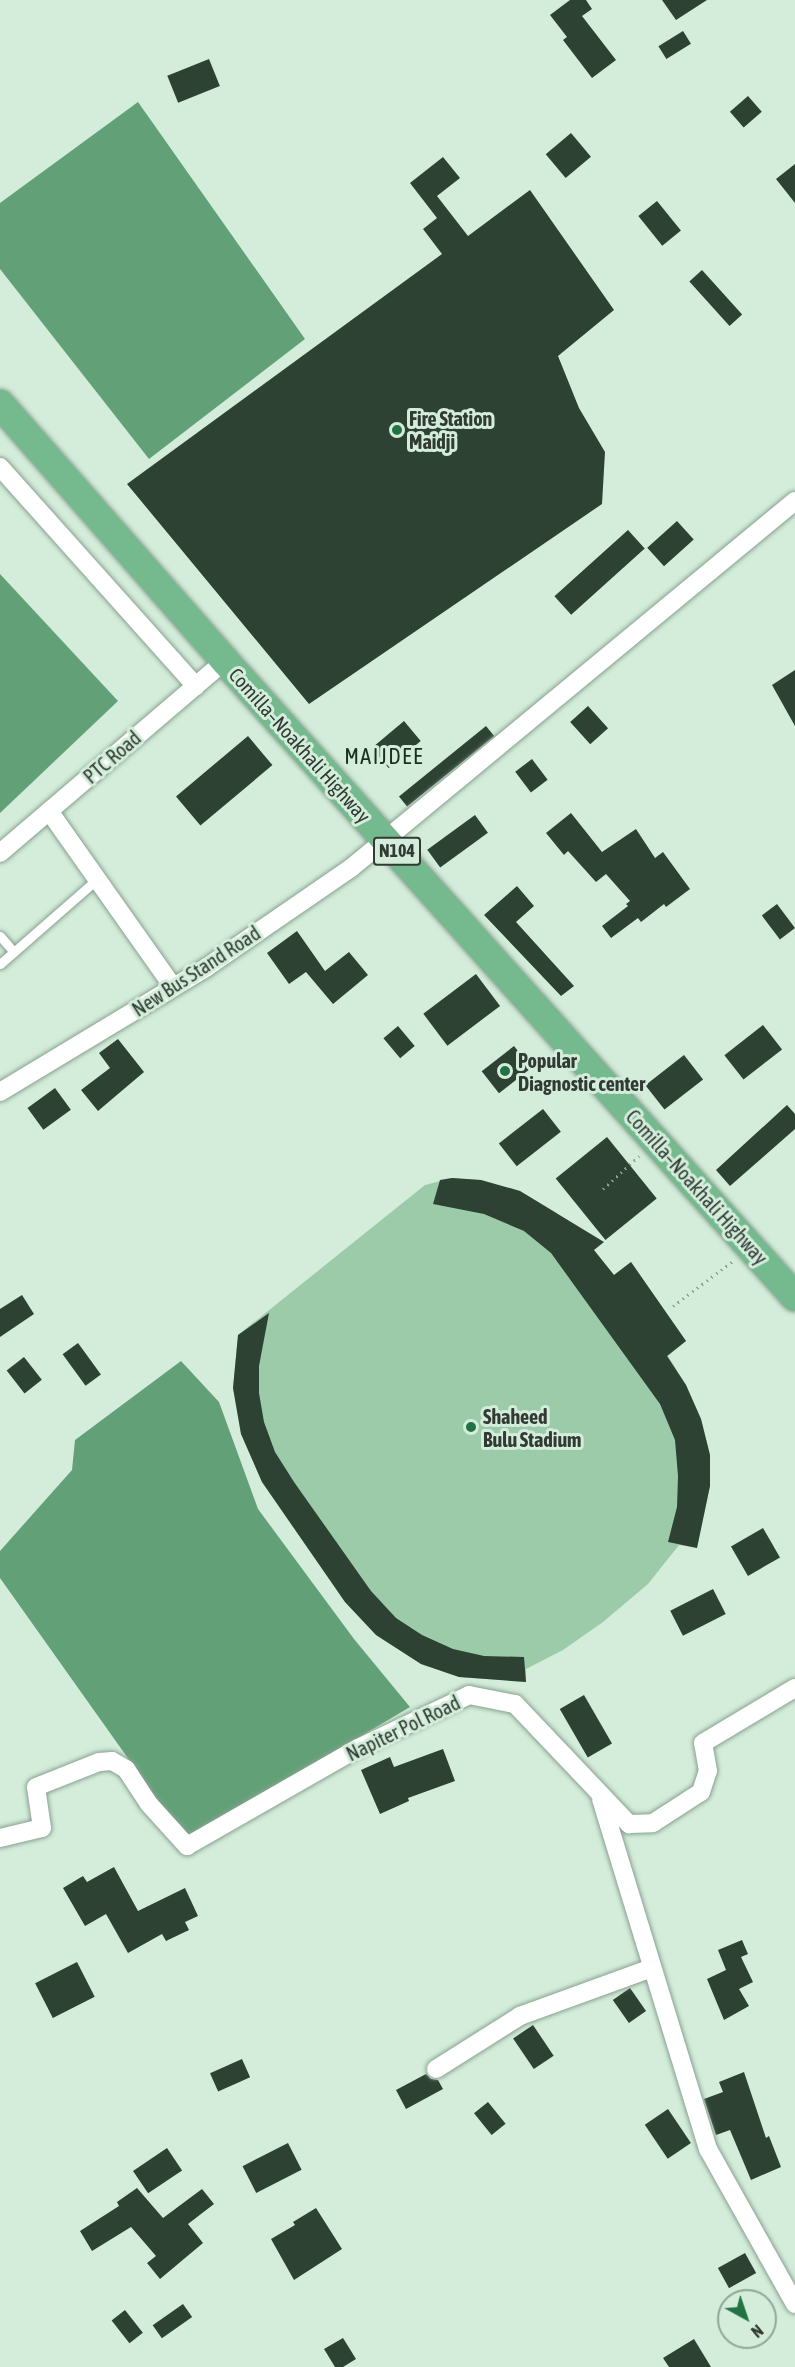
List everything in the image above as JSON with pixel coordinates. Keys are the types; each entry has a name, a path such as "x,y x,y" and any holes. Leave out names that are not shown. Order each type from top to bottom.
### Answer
{"highway":[{"name":"Comilla–Noakhali Highway","path":"0,404 225,661 795,1298"}],"street":[{"path":"0,467 196,686"},
{"name":"New Bus Stand Road","path":"0,1092 173,987 351,868 795,501"},
{"name":"PTC Road","path":"0,853 225,661"},
{"path":"49,811 173,987"},
{"name":"Napiter Pol Road","path":"0,1838 42,1828 36,1786 99,1762 112,1761 126,1769 149,1804 187,1846 358,1748 469,1695 515,1704 629,1824 653,1824 701,1792 708,1771 703,1743 795,1688"},
{"path":"599,1792 708,2149 795,2304"},
{"path":"436,2070 520,2016 652,1968"}],"lane":[{"path":"0,964 97,879"},
{"path":"0,936 14,952"}],"path":[{"path":"603,1189 656,1140"},
{"path":"674,1306 751,1247"}],"shaded area":[{"path":"138,102 305,339 149,459 0,269 0,203"},
{"path":"0,574 118,701 0,813"},
{"name":"Shaheed Bulu Stadium","path":"452,1178 481,1180 520,1191 555,1212 591,1247 614,1275 631,1262 686,1341 668,1356 686,1385 701,1419 710,1455 710,1486 697,1548 679,1545 648,1584 603,1622 563,1650 526,1669 526,1682 459,1677 421,1664 376,1635 345,1602 262,1482 241,1434 233,1388 238,1335 425,1185"},
{"path":"181,1361 219,1402 258,1509 354,1639 410,1707 186,1840 0,1578 0,1551 72,1470 75,1440"}],"building":[{"path":"570,0 586,0 592,9 582,16 616,60 592,78 563,40 567,37 550,15"},
{"path":"662,0 707,0 676,20"},
{"path":"683,31 691,44 666,59 658,46"},
{"path":"209,59 220,86 178,103 167,76"},
{"path":"748,96 762,112 744,128 730,112"},
{"path":"571,133 591,157 566,178 546,154"},
{"name":"Fire Station Maidji","path":"443,157 460,178 437,196 468,236 530,190 614,310 558,356 579,408 605,452 602,504 309,704 127,484 442,254 423,229 437,218 410,183"},
{"path":"795,164 795,203 776,179"},
{"path":"657,201 681,231 662,246 638,216"},
{"path":"702,270 742,315 730,326 689,281"},
{"path":"677,521 694,540 664,566 647,548"},
{"path":"628,530 645,549 571,615 554,596"},
{"path":"795,670 795,726 772,685"},
{"path":"588,706 608,728 590,744 570,722"},
{"path":"404,721 421,741 389,768 372,748"},
{"path":"486,726 494,736 407,807 399,796"},
{"path":"248,736 272,765 200,826 176,796"},
{"path":"532,759 548,780 531,792 515,772"},
{"path":"571,813 602,852 636,829 655,858 663,852 690,889 666,907 664,904 641,922 638,918 611,938 602,926 628,906 626,904 630,901 606,874 596,882 568,851 564,855 546,833"},
{"path":"475,815 488,833 440,867 427,850"},
{"path":"517,886 534,906 516,922 574,986 561,996 484,915"},
{"path":"777,904 795,928 780,939 762,915"},
{"path":"297,931 325,971 349,952 368,975 333,1004 306,972 289,984 267,953"},
{"path":"476,974 500,1006 447,1046 423,1014"},
{"path":"763,1025 782,1049 743,1080 724,1055"},
{"path":"398,1026 415,1046 400,1058 383,1038"},
{"path":"118,1039 144,1072 98,1111 81,1090 110,1068 99,1053"},
{"path":"514,1046 531,1068 499,1093 482,1071"},
{"path":"684,1055 703,1079 664,1110 645,1085"},
{"path":"55,1088 71,1110 43,1130 27,1108"},
{"path":"787,1105 795,1114 795,1129 730,1186 716,1170"},
{"path":"543,1109 561,1132 517,1166 499,1143"},
{"path":"607,1137 657,1198 605,1240 556,1179"},
{"path":"452,1178 481,1180 520,1191 604,1242 594,1250 614,1275 631,1262 686,1341 667,1356 686,1385 701,1419 710,1455 710,1486 697,1548 668,1542 677,1507 678,1476 675,1440 660,1404 551,1253 524,1231 484,1214 433,1204 440,1180"},
{"path":"22,1295 34,1314 0,1337 0,1309"},
{"path":"269,1313 259,1366 259,1393 264,1422 275,1452 294,1482 371,1591 396,1618 422,1635 453,1649 484,1656 524,1657 526,1682 459,1677 421,1664 376,1635 345,1602 262,1482 241,1434 233,1388 238,1335"},
{"path":"78,1343 101,1375 86,1386 63,1354"},
{"path":"24,1357 42,1380 25,1393 7,1371"},
{"path":"763,1528 780,1557 748,1576 731,1546"},
{"path":"713,1589 726,1614 683,1636 670,1611"},
{"path":"584,1695 612,1743 588,1757 560,1709"},
{"path":"443,1749 455,1781 408,1798 409,1801 380,1814 361,1770 390,1757 394,1767"},
{"path":"114,1867 138,1911 185,1888 198,1916 185,1922 189,1930 166,1941 162,1934 128,1953 106,1914 85,1926 63,1888 83,1876 87,1882"},
{"path":"742,1940 748,1954 741,1957 753,1982 739,1989 749,2006 724,2020 707,1979 726,1970 718,1950"},
{"path":"77,1962 95,1997 53,2018 35,1983"},
{"path":"630,1988 646,2011 629,2023 613,2000"},
{"path":"533,2025 554,2056 534,2069 513,2038"},
{"path":"242,2059 250,2077 218,2092 210,2073"},
{"path":"744,2072 766,2138 769,2136 781,2167 751,2180 730,2130 716,2135 704,2099 723,2092 719,2082"},
{"path":"426,2074 431,2079 438,2080 443,2089 406,2109 396,2090"},
{"path":"488,2102 506,2124 492,2135 474,2113"},
{"path":"668,2109 691,2143 668,2159 645,2125"},
{"path":"288,2143 302,2170 256,2193 243,2166"},
{"path":"167,2148 182,2170 148,2193 133,2171"},
{"path":"137,2188 163,2218 202,2189 214,2204 188,2224 203,2243 160,2279 147,2263 156,2256 131,2227 92,2251 80,2231 119,2206 117,2202"},
{"path":"316,2208 342,2249 294,2280 271,2239 295,2225 293,2222"},
{"path":"745,2253 756,2273 729,2288 718,2268"},
{"path":"183,2304 192,2317 162,2338 153,2325"},
{"path":"125,2310 143,2333 129,2343 112,2320"},
{"path":"343,2338 356,2359 343,2367 335,2367 324,2349"},
{"path":"694,2339 711,2367 669,2367 663,2358"}],"place":[{"name":"Fire Station Maidji","path":"397,430"},
{"name":"Popular Diagnostic center","path":"505,1071"},
{"name":"Shaheed Bulu Stadium","path":"471,1427"}],"district":[{"name":"MAIJDEE","path":"384,757"}]}
